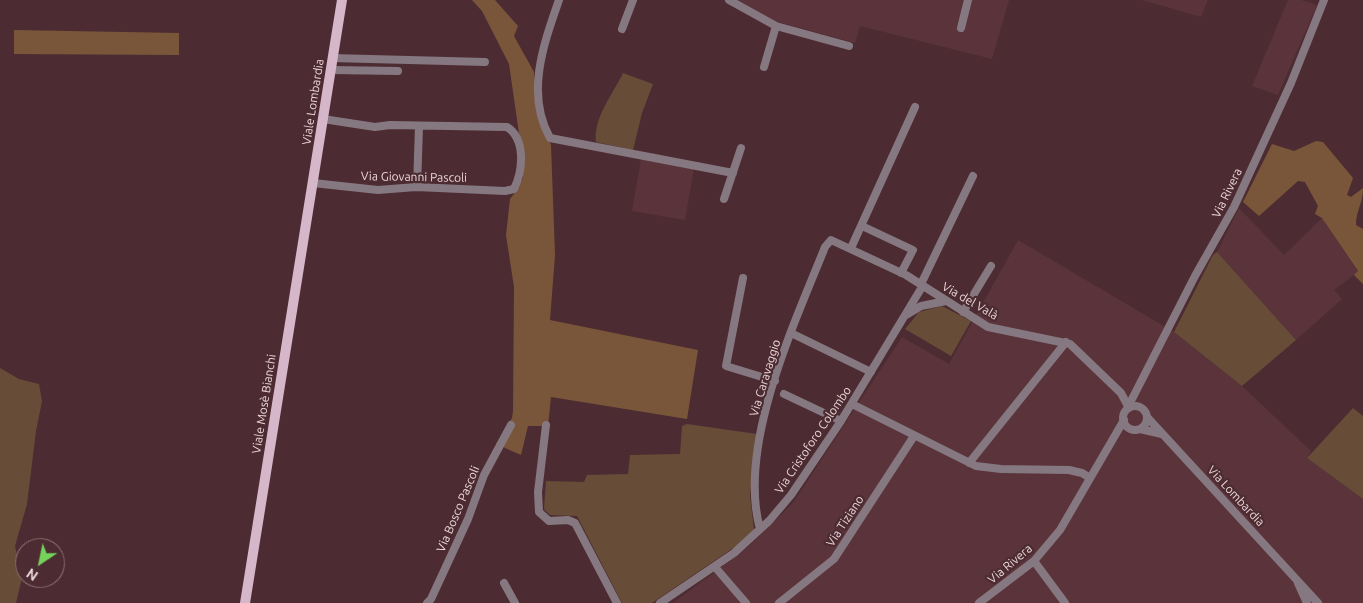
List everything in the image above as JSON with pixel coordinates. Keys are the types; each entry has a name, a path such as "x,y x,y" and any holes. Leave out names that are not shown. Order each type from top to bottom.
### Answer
{"main road":[{"name":"Viale Lombardia","path":"308,208 342,0"},
{"name":"Viale Mosè Bianchi","path":"245,603 308,208"}],"street":[{"path":"559,0 541,52 538,79 543,122 550,138 733,173"},
{"path":"622,29 633,0"},
{"path":"729,0 776,26 849,46"},
{"path":"961,28 968,0"},
{"name":"Via Rivera","path":"1130,408 1166,331 1234,207 1291,83 1324,0"},
{"path":"764,67 776,26"},
{"path":"332,58 485,62"},
{"path":"331,70 398,71"},
{"path":"851,248 915,107"},
{"path":"323,120 375,127 419,126 417,187"},
{"name":"Via Giovanni Pascoli","path":"313,183 378,190 417,187 505,191 514,189 521,176 519,142 514,132 507,127 492,125 419,126"},
{"path":"724,199 740,148"},
{"path":"922,287 922,282 973,176"},
{"path":"862,226 913,250 902,273"},
{"name":"Via del Valà","path":"830,241 834,240 902,273 963,312 995,329 1066,342"},
{"name":"Via Caravaggio","path":"760,529 756,494 757,461 762,427 791,333 825,247 830,241"},
{"path":"963,312 991,266"},
{"path":"744,278 726,366 775,380"},
{"name":"Via Cristoforo Colombo","path":"660,603 715,567 760,529 799,485 852,404 922,287"},
{"path":"904,316 921,306 946,301"},
{"path":"791,333 871,372"},
{"path":"969,463 1066,342 1120,393 1130,408"},
{"path":"1114,436 1145,424 1147,417 1142,408 1138,391 1128,396 1120,393"},
{"path":"784,394 841,421"},
{"path":"852,404 969,463 993,469 1070,470 1082,473 1090,478"},
{"path":"1142,408 1130,408 1125,413 1124,420 1136,429 1162,434"},
{"name":"Via Lombardia","path":"1147,417 1294,574 1318,603"},
{"name":"Via Rivera","path":"979,603 1034,561 1060,530 1124,420"},
{"name":"Via Bosco Pascoli","path":"427,603 431,599 468,519 484,475 511,425"},
{"path":"546,425 539,478 538,506 541,516 553,522 568,520 575,523 617,603"},
{"name":"Via Tiziano","path":"778,603 834,559 914,436"},
{"path":"1034,561 1065,603"},
{"path":"715,567 746,603"},
{"name":"Via Lombardia","path":"1294,574 1307,603"},
{"path":"504,583 516,603"}],"shaded area":[{"path":"472,0 495,0 518,26 514,36 534,72 536,102 551,145 555,255 550,320 698,350 687,419 551,397 548,426 528,426 521,455 496,444 512,418 513,411 514,287 506,235 510,199 523,178 522,154 509,64 482,11"},
{"path":"738,0 1009,0 992,59 860,26 855,43 775,21"},
{"path":"1142,0 1208,0 1201,17"},
{"path":"1288,0 1301,0 1317,5 1278,95 1252,86"},
{"path":"14,30 179,33 179,55 14,54"},
{"path":"623,73 653,84 642,113 633,150 596,142 596,133 601,115"},
{"path":"1316,141 1323,142 1353,178 1347,195 1351,197 1363,188 1356,225 1363,229 1363,284 1354,275 1358,271 1322,218 1315,214 1318,206 1305,182 1298,181 1259,216 1243,202 1272,144 1294,151"},
{"path":"641,159 694,169 685,220 632,211"},
{"path":"1239,208 1284,255 1322,218 1358,272 1334,290 1342,299 1296,340 1217,252"},
{"path":"1018,240 1174,332 1242,386 1311,451 1307,458 1363,499 1363,603 673,603 748,547 793,503 902,337 949,364"},
{"path":"1217,252 1296,340 1242,386 1174,332 1213,255"},
{"path":"942,306 971,321 951,356 905,329 919,312"},
{"path":"0,368 19,379 39,384 42,401 36,431 27,504 17,538 15,538 15,588 20,588 16,603 0,603"},
{"path":"1353,408 1363,416 1363,499 1307,458"},
{"path":"687,424 757,434 750,496 754,530 745,540 652,603 622,603 577,516 550,515 544,509 546,481 584,482 587,475 628,474 630,455 680,454 682,426"}]}
